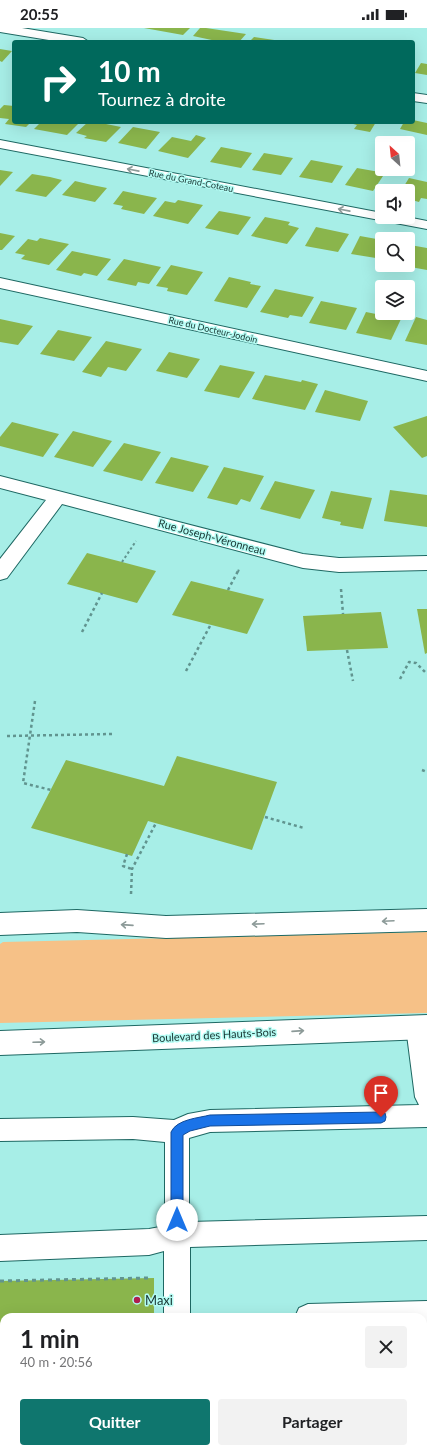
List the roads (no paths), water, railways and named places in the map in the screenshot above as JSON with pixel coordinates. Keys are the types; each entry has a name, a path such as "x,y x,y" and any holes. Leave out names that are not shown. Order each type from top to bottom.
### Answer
{"street":[{"path":"0,28 43,31 76,40"},
{"path":"415,97 427,99"},
{"name":"Rue du Grand-Coteau","path":"0,144 375,215"},
{"name":"Rue du Grand-Coteau","path":"415,223 427,225"},
{"name":"Rue du Docteur-Jodoin","path":"0,283 427,376"},
{"name":"Rue Joseph-Véronneau","path":"0,482 303,560 339,564 427,563"},
{"path":"0,573 58,497"},
{"path":"0,924 77,921 166,927 427,920"},
{"name":"Boulevard des Hauts-Bois","path":"0,1043 422,1027"}],"lane":[{"path":"422,1027 427,1097"},
{"path":"0,1130 133,1128 177,1132 188,1125 210,1121 427,1116"},
{"path":"177,1132 177,1313"},
{"path":"0,1248 149,1242 177,1235 427,1228"}],"place":[{"name":"Maxi","path":"137,1300"}]}
